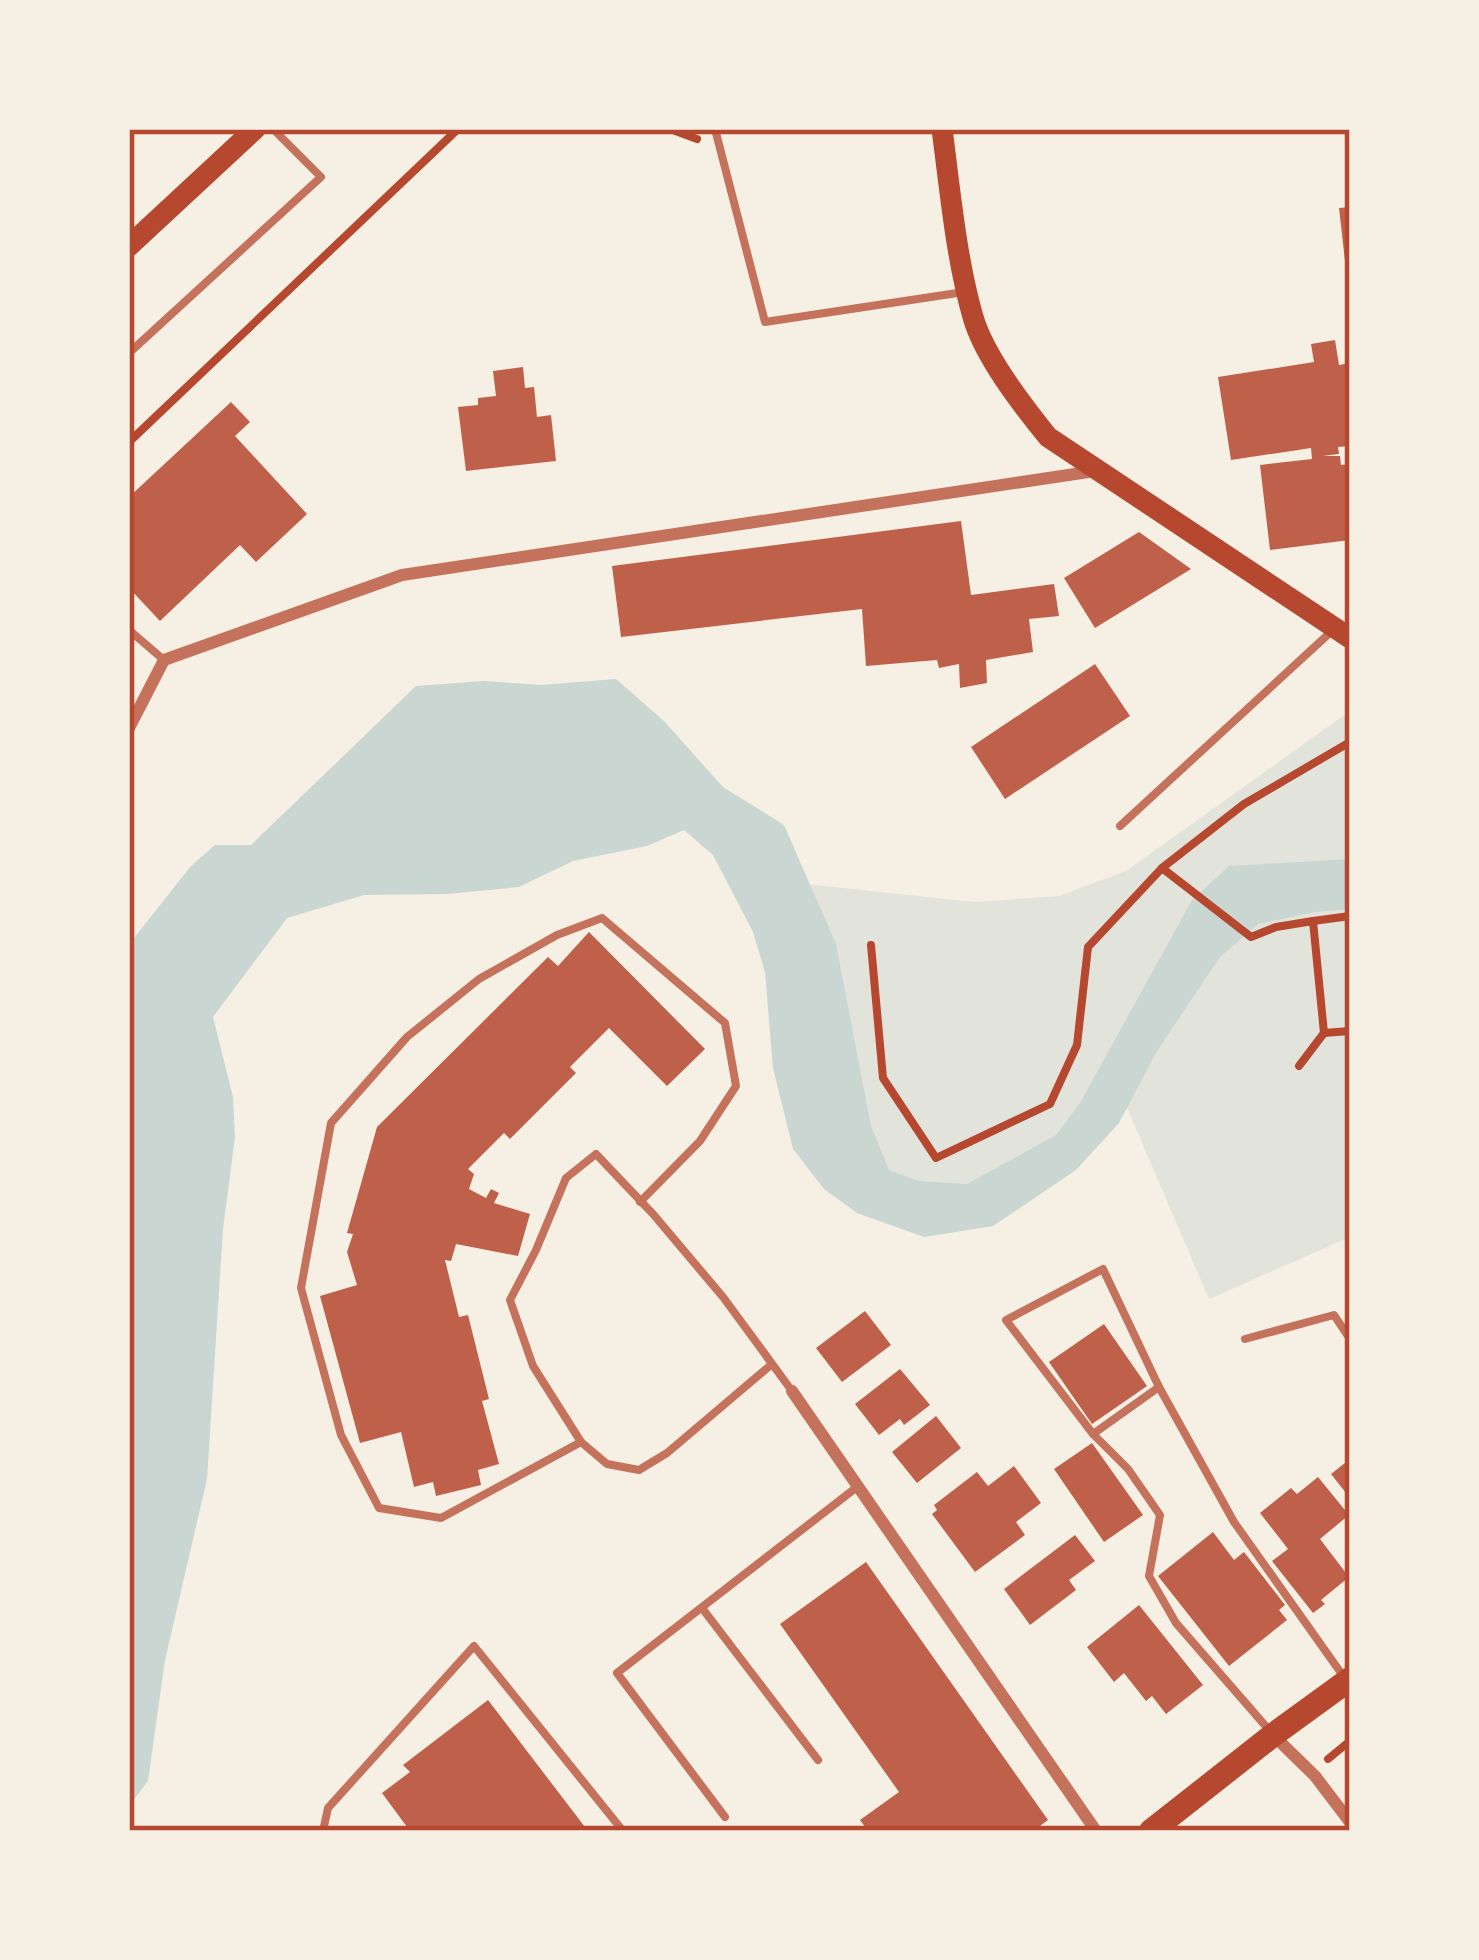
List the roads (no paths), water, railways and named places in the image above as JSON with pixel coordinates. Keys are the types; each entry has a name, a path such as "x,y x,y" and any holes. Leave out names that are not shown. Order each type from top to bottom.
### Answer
{"main road":[{"path":"129,246 255,129"},
{"path":"942,129 951,206 974,320 1011,390 1048,437 1343,633"},
{"path":"1151,1831 1349,1682"}],"street":[{"path":"129,728 164,660 401,575 1098,471"},
{"path":"792,1391 1096,1831"},
{"path":"1273,1735 1316,1776 1350,1822"}],"lane":[{"path":"129,353 320,177 273,129"},
{"path":"715,129 766,322 968,291"},
{"path":"129,630 164,660"},
{"path":"1120,826 1343,633"},
{"path":"581,1442 441,1518 379,1508 341,1435 301,1288 331,1123 407,1036 479,979 556,934 602,918 725,1023 736,1086 700,1141 640,1202"},
{"path":"772,1364 667,1453 639,1470 607,1464 581,1442 533,1366 510,1300 566,1178 596,1154 723,1297 792,1391"},
{"path":"1273,1735 1176,1623 1149,1576 1160,1515 1129,1468 1093,1434 1006,1320 1103,1269 1159,1387 1234,1522 1349,1682"},
{"path":"1245,1339 1334,1315 1350,1339"},
{"path":"1093,1434 1159,1387"},
{"path":"725,1817 617,1673 858,1486"},
{"path":"702,1608 818,1760"},
{"path":"323,1831 328,1808 474,1646 623,1831"}]}
